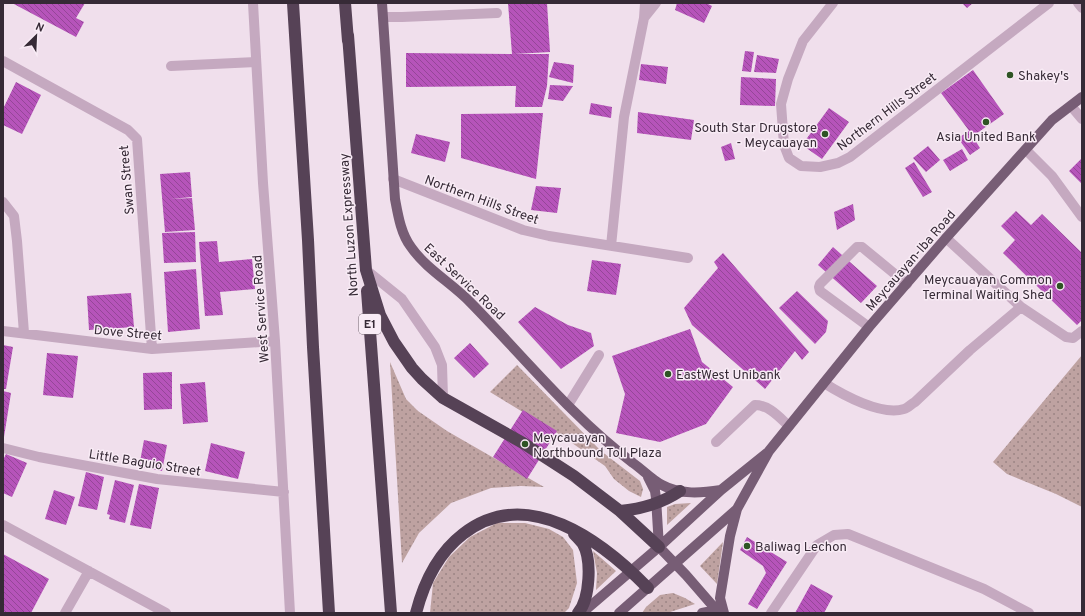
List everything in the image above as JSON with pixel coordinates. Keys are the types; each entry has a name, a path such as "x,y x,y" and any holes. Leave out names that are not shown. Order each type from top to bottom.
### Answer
{"highway":[{"path":"293,3 329,613"},
{"name":"North Luzon Expressway","path":"345,3 391,613"},
{"path":"366,270 380,315 394,342 422,379 443,398 550,460 585,484 620,511 659,547"},
{"path":"620,511 642,508 657,503 680,491"},
{"path":"416,613 423,589 438,560 456,539 476,525 496,517 516,514 537,516 568,527 606,550 631,571 648,588"},
{"path":"568,527 583,544 588,567 589,578 587,594 582,608 578,613"}],"main road":[{"name":"East Service Road","path":"382,3 395,199 398,218 410,246 420,259 469,300 595,432 645,472 670,489 702,492 721,490"},
{"name":"Meycauayan-Iba Road","path":"619,613 737,509 769,451 870,327 946,238 1052,120 1082,97"},
{"name":"Meycauayan-Iba Road","path":"582,613 659,547 721,490 769,451"},
{"name":"East Service Road","path":"645,472 655,491 659,547"},
{"path":"724,613 720,598 730,536 737,509"},
{"path":"659,547 719,613"},
{"path":"702,613 709,613"}],"street":[{"name":"West Service Road","path":"253,3 263,182 275,341 290,613"},
{"path":"611,246 624,117 644,18 645,3"},
{"path":"644,18 656,3"},
{"name":"Northern Hills Street","path":"833,3 803,41 788,79 781,104 784,145 789,158 801,166 820,167 838,163 850,156 1049,3"},
{"path":"1078,3 1082,8"},
{"path":"383,17 497,13"},
{"name":"Swan Street","path":"3,61 128,130 137,139 152,349"},
{"path":"171,66 256,62"},
{"path":"1071,106 1082,120"},
{"path":"1026,150 1052,176 1082,217"},
{"name":"Northern Hills Street","path":"393,179 522,230 549,236 688,258"},
{"path":"3,202 14,216 24,333"},
{"path":"946,238 1022,307 1066,337 1073,338 1082,331"},
{"path":"870,327 820,291 820,284 859,246 907,284"},
{"path":"366,270 402,299 435,347 442,365 443,398"},
{"path":"824,383 837,391 873,407 883,410 904,409 915,402 970,350 1022,307"},
{"name":"Dove Street","path":"3,330 152,349 275,341"},
{"path":"568,405 599,355"},
{"path":"716,442 755,405 762,405 771,410 789,426"},
{"name":"Little Baguio Street","path":"3,448 39,457 157,479 284,492"},
{"path":"3,525 166,613"},
{"path":"772,613 817,545 834,535 848,534 984,589 1029,613"},
{"path":"65,613 89,571"}],"shaded area":[{"path":"1082,355 1082,507 1056,494 1007,474 993,462"},
{"path":"390,362 406,399 418,411 447,431 544,487 521,486 491,488 451,503 419,533 402,563"},
{"path":"517,365 601,451 640,481 643,489 641,497 629,491 614,479 605,466 562,436 490,392"},
{"path":"691,503 667,525 667,507 675,504"},
{"path":"497,523 525,523 549,529 563,537 573,550 577,583 569,608 564,613 430,613 433,583 449,557 470,537"},
{"path":"723,542 717,584 700,566"},
{"path":"593,551 616,571 596,590 597,573"},
{"path":"673,593 695,604 667,613 642,613 646,607 660,595"}],"building":[{"path":"12,3 85,3 76,18 84,22 76,37"},
{"path":"508,3 547,3 550,52 514,54 549,54 547,86 542,107 515,107 516,86 406,87 406,53 512,54"},
{"path":"677,3 706,3 712,6 704,23 675,10"},
{"path":"962,3 973,3 967,8"},
{"path":"745,51 754,52 751,72 742,71"},
{"path":"757,55 779,59 776,73 754,72"},
{"path":"554,62 574,65 573,83 549,77"},
{"path":"641,64 668,67 666,84 639,80"},
{"path":"973,70 1004,114 973,136 941,93"},
{"path":"741,77 776,79 775,106 740,105"},
{"path":"16,82 41,95 22,134 3,125 3,109"},
{"path":"550,85 573,86 563,101 548,99"},
{"path":"591,103 612,107 611,118 589,114"},
{"name":"South Star Drugstore - Meycauayan","path":"829,108 849,122 822,159 802,145"},
{"path":"638,112 694,120 691,140 637,133"},
{"path":"543,113 536,179 461,158 461,114"},
{"path":"969,131 980,148 970,155 958,138"},
{"path":"416,134 450,142 445,162 411,153"},
{"path":"731,143 735,159 725,161 721,147"},
{"path":"928,146 940,160 926,172 913,158"},
{"path":"962,149 968,160 950,171 943,160"},
{"path":"1081,159 1082,161 1082,184 1069,171"},
{"path":"914,162 932,192 923,197 905,168"},
{"path":"190,172 192,197 171,199 192,198 195,230 165,232 160,174"},
{"path":"536,186 561,188 557,213 531,210"},
{"path":"853,204 855,220 837,230 834,212"},
{"name":"Meycauayan Common Terminal Waiting Shed","path":"1016,211 1031,225 1042,214 1082,253 1082,320 1077,325 1003,253 1015,240 1001,226"},
{"path":"195,232 196,262 164,263 162,233"},
{"path":"217,241 219,262 252,259 255,289 220,292 223,315 205,316 199,242"},
{"path":"833,247 877,286 861,303 818,265"},
{"path":"723,253 809,352 802,360 795,351 765,389 692,325 684,308 718,268 714,262"},
{"path":"592,260 621,264 616,295 587,291"},
{"path":"196,269 200,329 168,332 164,272"},
{"path":"797,291 828,321 826,332 815,344 779,308"},
{"path":"131,293 134,327 89,330 87,296"},
{"path":"535,307 568,325 591,333 594,346 561,369 518,322"},
{"name":"EastWest Unibank","path":"690,329 702,362 733,387 706,424 660,442 616,433 625,394 612,356"},
{"path":"470,343 489,364 474,378 454,358"},
{"path":"3,345 13,347 6,389 3,389"},
{"path":"47,353 78,356 73,398 43,395"},
{"path":"172,372 172,409 144,410 143,373"},
{"path":"205,382 208,422 183,424 180,384"},
{"path":"3,391 11,393 4,437 3,437"},
{"name":"Meycauayan Northbound Toll Plaza","path":"523,410 557,431 527,479 493,457"},
{"path":"144,440 167,445 162,471 139,467"},
{"path":"211,443 245,452 238,479 205,471"},
{"path":"6,454 27,463 12,497 3,493 3,460"},
{"path":"86,472 104,477 97,510 78,506"},
{"path":"115,480 134,485 125,523 109,519 110,515 107,514"},
{"path":"139,484 159,488 151,529 130,525"},
{"path":"54,490 75,497 66,525 45,519"},
{"path":"747,537 787,562 757,609 748,604 766,573 763,566 740,550"},
{"path":"3,554 49,579 31,613 3,613"},
{"path":"811,584 833,596 824,613 795,613"}],"place":[{"name":"Shakey's","path":"1010,75"},
{"name":"Asia United Bank","path":"986,122"},
{"name":"South Star Drugstore - Meycauayan","path":"825,134"},
{"name":"Meycauayan Common Terminal Waiting Shed","path":"1060,286"},
{"name":"EastWest Unibank","path":"668,374"},
{"name":"Meycauayan Northbound Toll Plaza","path":"525,444"},
{"name":"Baliwag Lechon","path":"747,546"}]}
